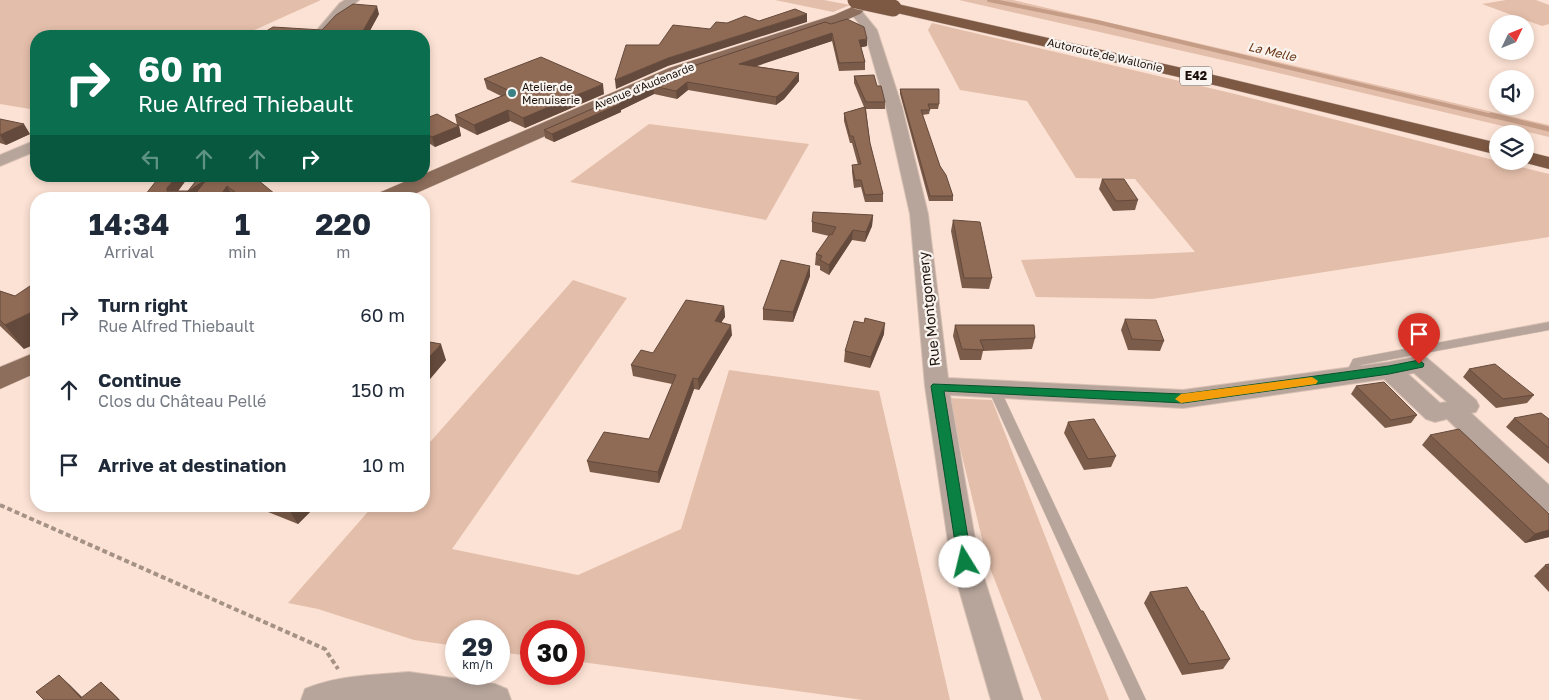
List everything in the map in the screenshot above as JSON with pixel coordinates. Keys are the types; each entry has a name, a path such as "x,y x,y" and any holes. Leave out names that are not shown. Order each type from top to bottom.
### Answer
{"highway":[{"name":"Autoroute de Wallonie","path":"916,0 1227,69 1489,132"},
{"name":"Autoroute de Wallonie","path":"860,4 893,8 1218,81 1489,148"},
{"path":"1534,143 1549,147"},
{"path":"1534,159 1549,163"}],"main road":[{"name":"Avenue d'Audenarde","path":"430,179 674,72 813,27 860,4"},
{"name":"Avenue d'Audenarde","path":"400,192 423,182"},
{"path":"0,378 30,364"}],"street":[{"path":"323,30 344,6 353,0"},
{"name":"Rue Montgomery","path":"860,4 864,20 873,38 894,107 919,214 937,386 965,562 1008,700"},
{"path":"0,161 30,148"},
{"path":"937,386 995,391 1183,399 1389,370 1435,413 1452,410 1549,500"},
{"path":"317,700 352,692 409,688 495,700"}],"lane":[{"path":"1351,375 1357,362 1549,326"},
{"path":"995,391 1138,700"}],"path":[{"path":"0,505 325,649 352,692"}],"shaded area":[{"path":"0,0 321,0 254,30 30,30 30,109 0,104"},
{"path":"775,0 824,0 850,5 833,12"},
{"path":"959,0 1013,0 1489,111 1489,115 1506,115 1549,125 1549,137 1534,133 1534,125 1498,125"},
{"path":"1506,0 1536,0 1549,5 1549,24 1542,26 1534,23 1534,15 1512,15 1482,4"},
{"path":"932,23 1231,93 1489,159 1489,170 1533,170 1549,174 1549,237 1152,299 1036,297 1021,260 1195,252 1135,179 1076,178 1027,101 960,90 928,30"},
{"path":"649,124 809,144 766,220 570,182"},
{"path":"573,280 627,298 452,549 578,575 681,529 729,370 879,391 950,700 863,700 585,662 585,620 520,620 520,655 510,653 510,620 445,620 445,644 414,640 318,609 288,603 368,512 430,512 430,442"},
{"path":"948,398 992,400 1109,700 1042,700 988,563"}],"building":[{"path":"353,4 377,6 364,30 322,30 336,15"},
{"path":"795,9 807,14 668,58 615,80 626,45 659,45 673,25 710,29 716,22 727,23 745,16 759,21"},
{"path":"847,19 864,27 867,39 859,40 865,62 839,63 832,33 739,64 799,73 784,91 776,97 687,82 676,91 653,86 618,102 620,104 552,134 544,130 681,70 825,22 831,24"},
{"path":"273,27 322,30 268,30"},
{"path":"541,57 603,84 523,118 508,110 474,125 455,115 512,92 484,79"},
{"path":"874,75 877,86 881,86 885,102 866,102 854,76"},
{"path":"900,89 939,89 939,104 928,104 930,110 921,110 940,166 946,175 953,196 930,196"},
{"path":"865,107 870,143 883,194 865,195 861,180 855,180 852,165 861,164 853,136 850,136 844,113"},
{"path":"437,114 459,126 432,137 430,136 430,117"},
{"path":"0,119 24,124 0,135"},
{"path":"1102,179 1124,179 1138,200 1116,201"},
{"path":"155,182 172,182 167,191 188,191 195,182 202,182 187,192 147,192"},
{"path":"205,182 260,182 272,192 235,192 227,186 223,192 197,192"},
{"path":"813,212 873,215 866,232 853,230 829,265 820,260 822,256 816,254 830,234 832,235 836,227 812,222"},
{"path":"953,220 980,222 992,278 964,278"},
{"path":"781,260 810,266 793,312 763,309"},
{"path":"30,286 30,313 5,325 0,320 0,291 15,296"},
{"path":"686,300 724,306 715,321 731,325 698,379 693,378 658,472 587,461 604,432 649,439 676,375 631,365 641,350 653,353"},
{"path":"865,318 885,323 871,357 845,351 854,321 864,323"},
{"path":"1125,319 1156,320 1164,341 1132,339"},
{"path":"955,325 1034,325 1035,338 980,340 984,350 962,349"},
{"path":"430,342 441,344 430,356"},
{"path":"1495,364 1534,395 1503,399 1469,369"},
{"path":"1384,382 1417,415 1391,420 1356,386"},
{"path":"1541,413 1549,419 1549,448 1514,418"},
{"path":"1094,419 1116,456 1088,459 1068,422"},
{"path":"1459,429 1549,514 1549,530 1535,534 1430,435"},
{"path":"1187,587 1230,659 1189,664 1150,592"},
{"path":"59,675 81,698 101,682 119,700 44,700 36,692"}],"waterway":[{"name":"La Melle","path":"989,0 1097,22 1496,117"},
{"name":"La Melle","path":"1491,115 1549,129"}],"slow traffic":[{"path":"1181,399 1312,381"}],"place":[{"name":"Atelier de Menuiserie","path":"512,93"}],"route":[{"path":"965,562 937,386 995,391 1183,399 1389,370 1419,364"}]}
